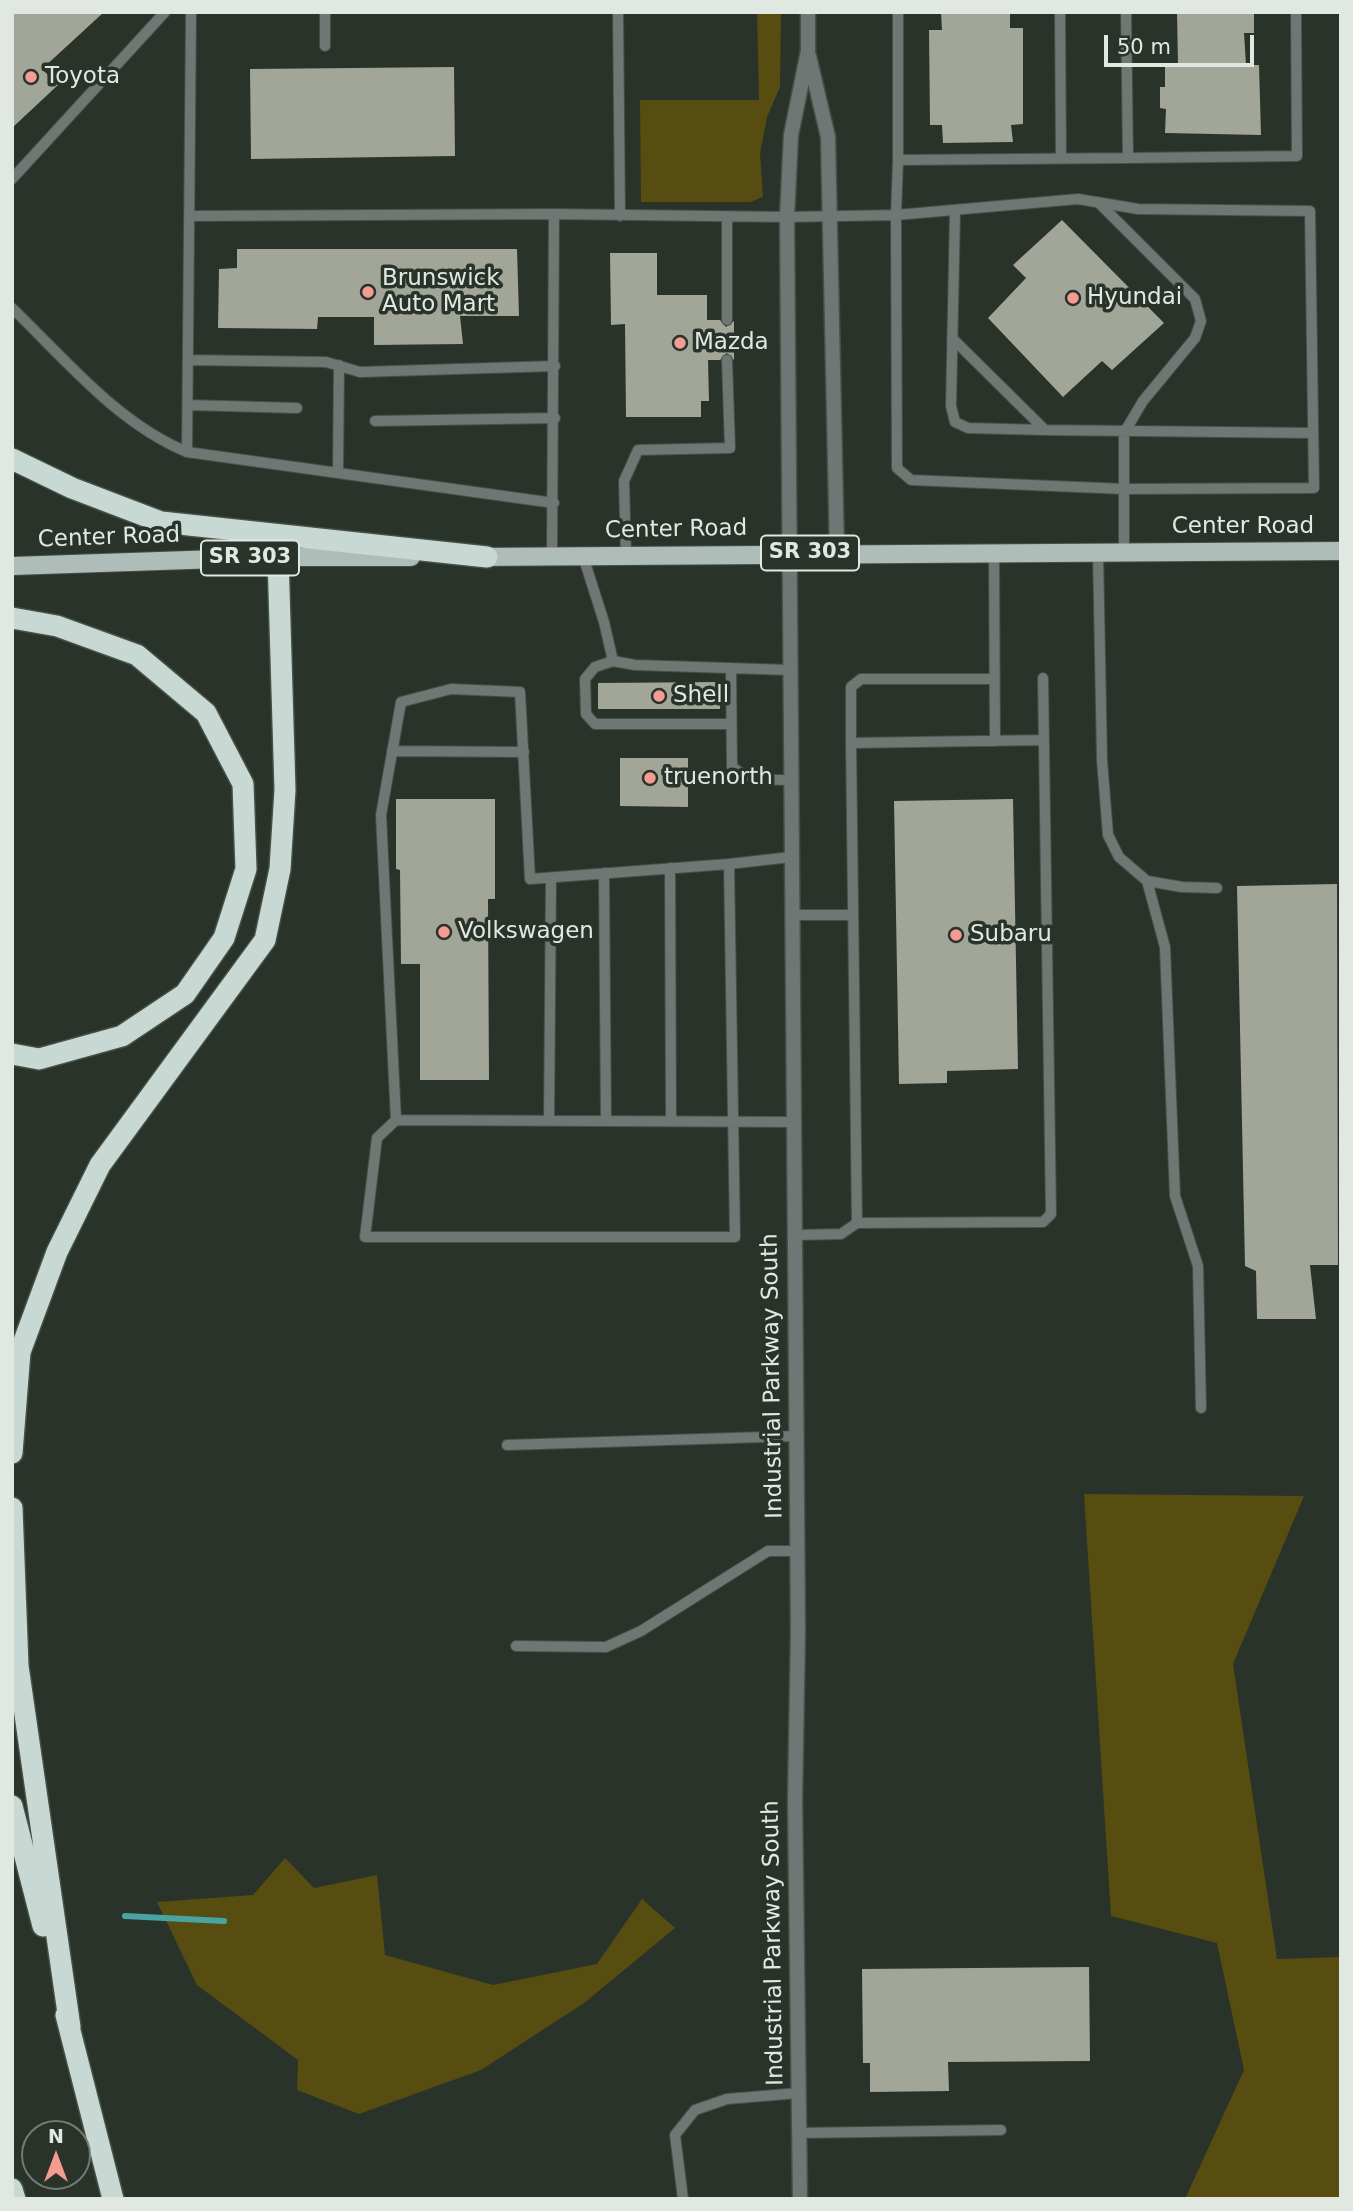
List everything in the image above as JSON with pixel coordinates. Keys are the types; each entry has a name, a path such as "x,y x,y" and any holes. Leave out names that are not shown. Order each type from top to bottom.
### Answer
{"highway":[{"path":"12,459 72,488 161,522 487,557"},
{"path":"12,1453 20,1352 57,1252 100,1166 265,940 280,869 285,790 278,557"},
{"path":"12,618 57,626 137,654 206,713 243,784 246,869 224,938 185,994 122,1036 39,1059 12,1054"},
{"path":"12,1508 18,1666 70,2027"},
{"path":"12,1806 114,2199"},
{"path":"12,2189 15,2199"}],"main road":[{"name":"Center Road","path":"12,566 278,557 1341,551"}],"street":[{"path":"808,12 808,51 828,137 832,216 836,553"},
{"name":"Industrial Parkway South","path":"800,2199 794,1800 797,1436 787,217 791,135 808,51"}],"lane":[{"path":"12,179 165,12"},
{"path":"187,452 191,12"},
{"path":"325,12 325,46"},
{"path":"618,12 620,216"},
{"path":"190,216 895,215 955,212 1078,199 1138,209 1310,211 1314,488 1125,489 911,480 897,468 895,215 898,160 898,12"},
{"path":"1060,12 1061,158"},
{"path":"1126,12 1128,158"},
{"path":"898,160 1297,156 1296,12"},
{"path":"1096,201 1195,299 1201,321 1195,338 1143,401 1124,433 1124,552"},
{"path":"955,212 951,406 955,422 968,428 1124,433 1313,433"},
{"path":"552,556 555,418 554,214"},
{"path":"727,217 727,320"},
{"path":"12,308 131,422 157,439 187,452 554,503"},
{"path":"952,338 1045,430"},
{"path":"188,360 326,362 360,372 555,366"},
{"path":"626,556 624,481 638,450 730,448 727,360"},
{"path":"338,473 339,365"},
{"path":"188,405 297,408"},
{"path":"375,421 555,418"},
{"path":"994,552 995,741"},
{"path":"1098,552 1104,820 1108,835 1119,857 1147,881 1182,887 1217,888"},
{"path":"583,556 613,661"},
{"path":"731,724 595,724 586,714 585,679 596,667 613,661 635,665 790,670"},
{"path":"731,668 732,767 741,774 757,779 791,780"},
{"path":"795,1235 841,1234 857,1223 1043,1222 1051,1214 1043,678"},
{"path":"857,1223 851,687 861,679 995,679"},
{"path":"396,1119 382,815 401,702 451,689 520,692 530,879 729,864 792,856"},
{"path":"851,743 1044,740"},
{"path":"392,751 524,752"},
{"path":"729,864 734,1121 735,1237 365,1237 377,1138 396,1119 734,1121 794,1122"},
{"path":"670,868 671,1121"},
{"path":"604,873 606,1121"},
{"path":"549,1120 551,878"},
{"path":"1147,881 1165,947 1175,1196 1198,1266 1201,1408"},
{"path":"792,915 853,915"},
{"path":"507,1445 797,1436"},
{"path":"516,1646 606,1647 641,1631 768,1551 797,1551"},
{"path":"682,2199 675,2135 695,2110 727,2099 799,2093"},
{"path":"799,2133 1001,2130"}],"shaded area":[{"path":"757,12 781,12 780,87 767,117 760,153 763,197 750,202 641,202 640,100 759,100"},
{"path":"1084,1494 1304,1496 1233,1664 1277,1959 1341,1957 1341,2199 1185,2199 1244,2070 1217,1943 1111,1916"},
{"path":"285,1858 314,1888 377,1875 385,1955 493,1985 597,1964 642,1899 675,1928 584,2003 481,2070 359,2114 297,2090 298,2060 197,1985 157,1902 253,1895"}],"building":[{"name":"Toyota","path":"12,12 104,12 42,69 58,85 12,128"},
{"path":"941,12 1010,12 1010,28 1023,28 1023,124 1011,125 1013,142 943,143 942,125 930,125 929,30 942,30"},
{"path":"1177,12 1254,12 1254,33 1244,33 1246,65 1259,65 1261,135 1165,133 1166,109 1160,108 1160,87 1165,87 1165,65 1178,65"},
{"path":"454,67 455,156 251,159 250,69"},
{"name":"Hyundai","path":"1062,220 1164,323 1112,370 1102,361 1063,397 988,318 1026,278 1013,265"},
{"name":"Brunswick Auto Mart","path":"237,249 517,249 519,316 460,316 463,344 374,345 374,317 318,317 317,329 218,328 219,269 237,268"},
{"name":"Mazda","path":"610,253 657,253 657,295 707,295 707,320 720,320 726,327 734,321 734,360 727,353 720,360 708,360 709,401 701,401 701,417 626,417 625,324 611,325"},
{"name":"Shell","path":"720,682 720,709 598,709 598,683"},
{"path":"620,758 688,758 688,807 620,806"},
{"name":"Volkswagen","path":"396,799 495,799 495,899 488,899 489,1080 420,1080 420,964 401,964 400,870 396,869"},
{"name":"Subaru","path":"1013,799 1018,1069 947,1071 947,1083 899,1084 894,801"},
{"path":"1337,884 1338,1265 1310,1265 1316,1319 1257,1319 1256,1271 1245,1266 1237,886"},
{"path":"1089,1967 1090,2061 948,2062 949,2091 870,2092 870,2063 863,2063 862,1969"}],"waterway":[{"path":"125,1916 224,1921"}],"place":[{"name":"Toyota","path":"31,77"},
{"name":"Brunswick Auto Mart","path":"368,292"},
{"name":"Hyundai","path":"1073,298"},
{"name":"Mazda","path":"680,343"},
{"name":"Shell","path":"659,696"},
{"name":"truenorth","path":"650,778"},
{"name":"Volkswagen","path":"444,932"},
{"name":"Subaru","path":"956,935"}]}
